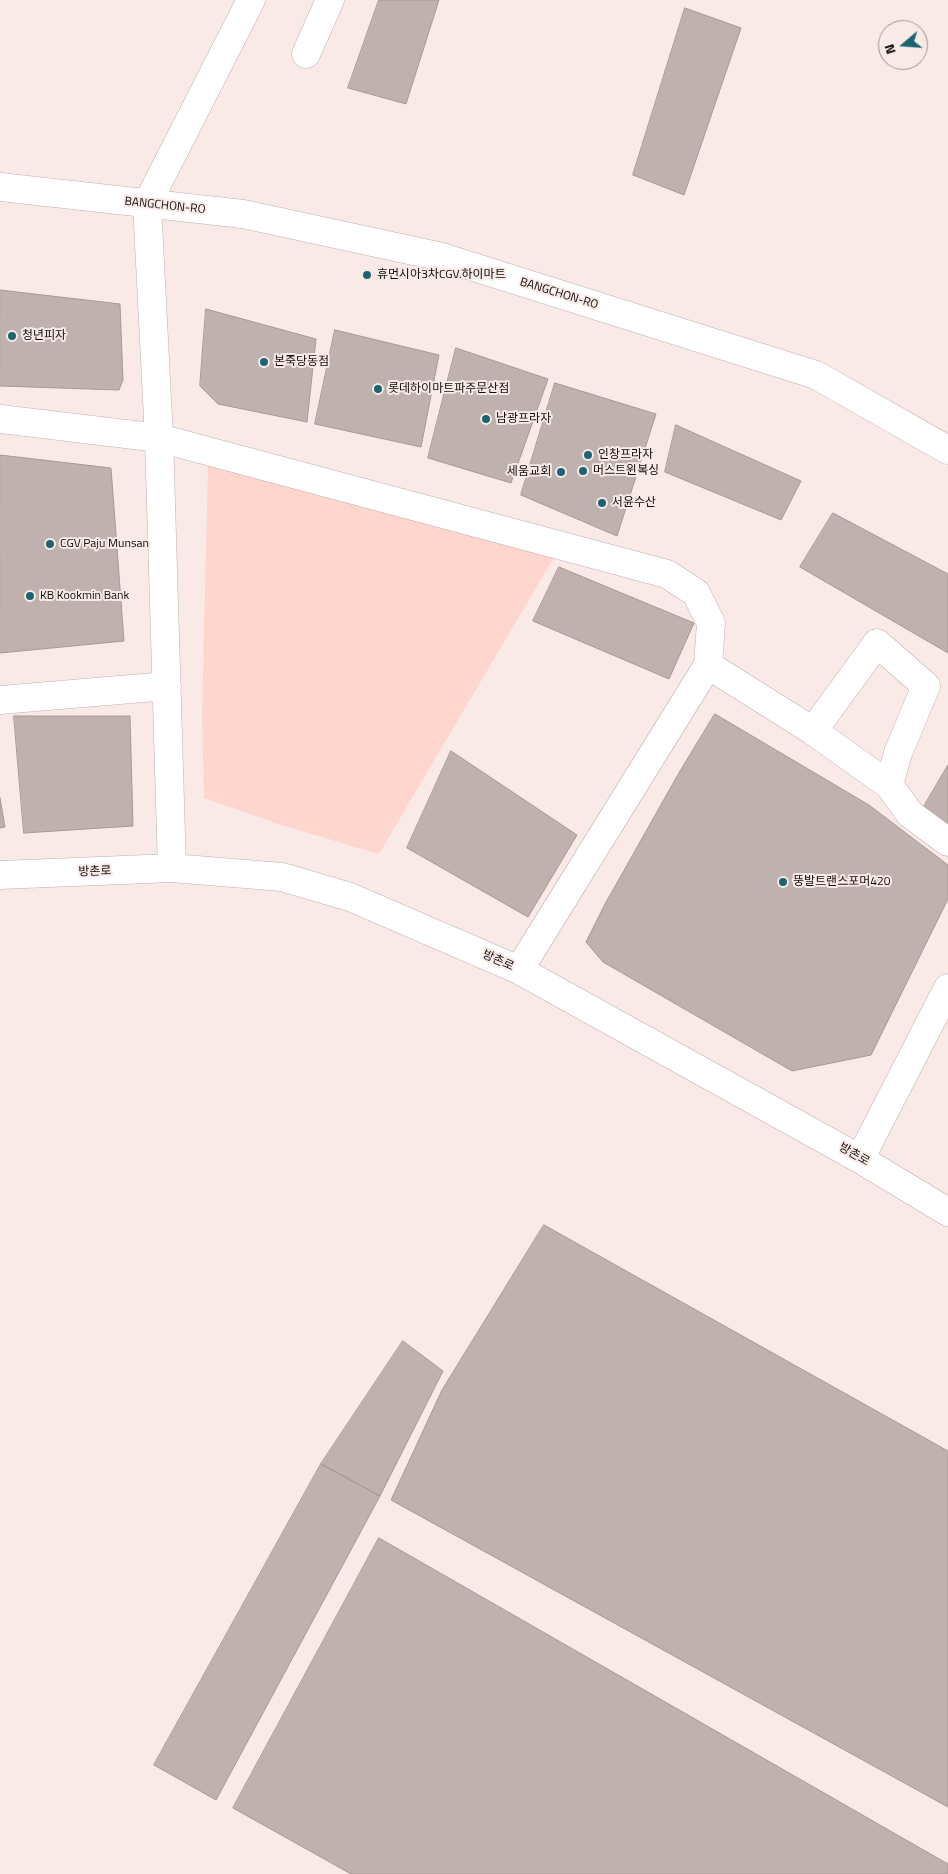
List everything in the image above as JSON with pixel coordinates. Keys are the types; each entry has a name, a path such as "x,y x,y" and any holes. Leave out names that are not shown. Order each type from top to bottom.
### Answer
{"street":[{"path":"172,868 158,438 147,204 251,0"},
{"path":"306,54 330,0"},
{"name":"BANGCHON-RO","path":"0,187 244,214 442,257 816,375 948,450"},
{"path":"0,419 158,438 667,574 696,593 711,623 708,665 519,970"},
{"path":"813,731 877,643 926,686 898,753 889,785"},
{"path":"708,665 813,731 889,785 910,814 948,842"},
{"path":"0,700 166,686"},
{"name":"방촌로","path":"0,875 172,868 282,877 350,898 519,970 860,1159 948,1212"},
{"path":"860,1159 948,988"}],"shaded area":[{"path":"208,466 556,554 379,854 281,825 204,798 202,715"}],"building":[{"path":"379,0 439,0 406,104 348,88"},
{"path":"685,8 741,28 684,195 633,175"},
{"path":"0,290 120,304 123,380 119,390 0,386"},
{"path":"206,309 316,339 307,422 218,404 200,386"},
{"name":"롯데하이마트파주문산점","path":"335,330 439,355 421,447 315,424"},
{"name":"남광프라자","path":"456,348 548,379 511,483 428,458"},
{"name":"인창프라자","path":"555,383 656,414 617,536 521,495"},
{"path":"676,425 801,481 781,520 665,472"},
{"path":"0,455 111,468 124,641 0,653"},
{"path":"833,513 948,574 948,653 800,567"},
{"path":"559,567 694,623 669,679 533,621"},
{"name":"뚱발트랜스포머420","path":"715,714 869,805 948,865 948,899 871,1055 792,1071 603,962 586,942 605,904 680,771"},
{"path":"14,716 130,716 133,826 24,833"},
{"path":"451,751 577,835 528,917 407,848"},
{"path":"948,765 948,824 923,808"},
{"path":"0,798 5,827 0,828"},
{"path":"544,1225 948,1451 948,1807 391,1500 442,1390"},
{"path":"403,1341 443,1371 380,1496 321,1464"},
{"path":"321,1464 380,1496 216,1800 154,1765"},
{"path":"379,1538 948,1864 948,1874 351,1874 233,1808"}],"place":[{"name":"휴먼시아3차CGV.하이마트","path":"367,275"},
{"name":"청년피자","path":"12,336"},
{"name":"본죽당동점","path":"264,362"},
{"name":"롯데하이마트파주문산점","path":"378,389"},
{"name":"남광프라자","path":"486,419"},
{"name":"인창프라자","path":"588,455"},
{"name":"머스트윈복싱","path":"583,471"},
{"name":"세움교회","path":"561,472"},
{"name":"서윤수산","path":"602,503"},
{"name":"CGV Paju Munsan","path":"50,544"},
{"name":"KB Kookmin Bank","path":"30,596"},
{"name":"뚱발트랜스포머420","path":"783,882"}]}
